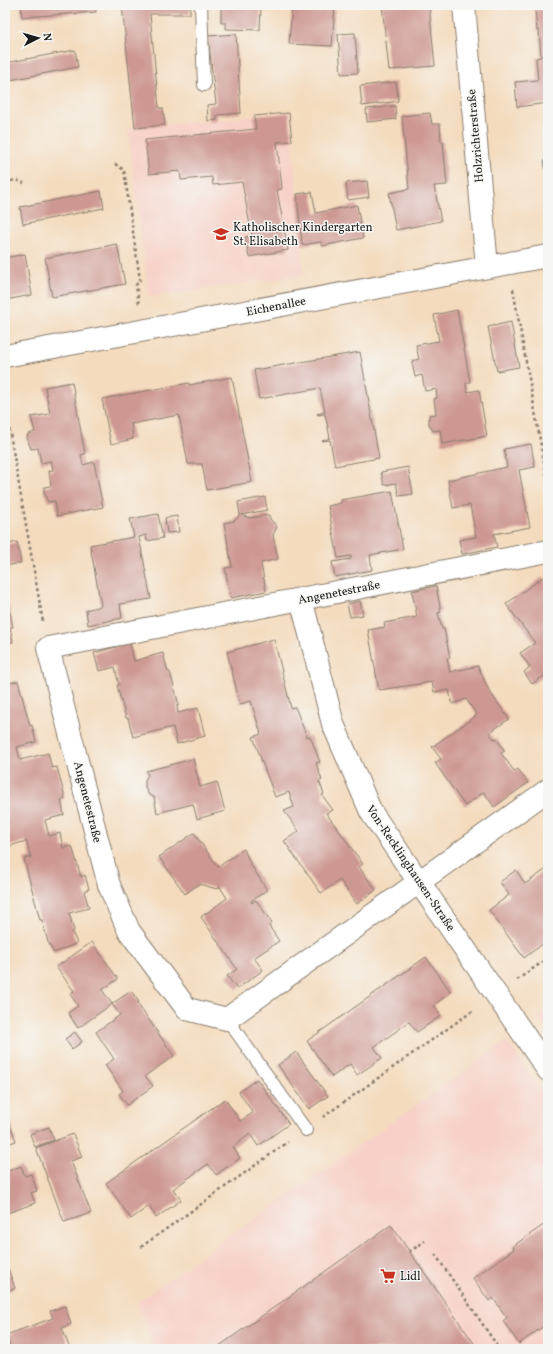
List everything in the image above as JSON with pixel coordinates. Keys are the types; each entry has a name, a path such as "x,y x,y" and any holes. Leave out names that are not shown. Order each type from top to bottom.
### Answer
{"street":[{"name":"Holzrichterstraße","path":"464,5 487,267"},
{"name":"Eichenallee","path":"5,356 548,256"},
{"name":"Angenetestraße","path":"227,1019 186,1009 129,931 109,885 48,648 548,551"},
{"name":"Von-Recklinghausen-Straße","path":"301,599 333,724 371,812 548,1070"},
{"path":"227,1019 548,790"}],"lane":[{"path":"201,5 204,86"},
{"path":"227,1019 306,1130"}],"path":[{"path":"115,164 124,170 140,280 136,285 142,331"},
{"path":"5,182 16,180 24,183"},
{"path":"5,189 9,205"},
{"path":"509,263 548,484"},
{"path":"5,406 48,648"},
{"path":"141,1247 548,958"},
{"path":"409,1252 425,1241"},
{"path":"435,1254 496,1344 495,1349"}],"shaded area":[{"name":"Katholischer Kindergarten St. Elisabeth","path":"290,112 304,275 149,297 128,129"},
{"path":"548,1010 548,1031 538,1017"},
{"path":"507,1041 548,1101 548,1348 155,1349 137,1302"}],"building":[{"path":"21,5 95,5 96,12 22,17"},
{"path":"122,5 190,5 190,14 150,14 159,108 163,108 165,125 135,128"},
{"path":"221,5 261,5 260,30 226,29 226,23 221,23"},
{"path":"292,5 335,5 332,46 289,44"},
{"path":"382,5 429,5 435,66 389,70"},
{"path":"548,9 548,103 517,107 515,82 538,80 536,58 541,57 539,30 537,31 535,10"},
{"path":"355,33 358,73 341,74 338,34"},
{"path":"236,34 241,113 217,115 217,120 208,121 207,105 216,104 208,36"},
{"path":"75,50 78,67 5,81 5,63"},
{"path":"396,82 398,101 362,106 360,86"},
{"path":"395,106 396,119 367,122 366,109"},
{"path":"289,113 292,141 277,142 282,189 277,190 288,250 249,257 245,237 252,236 242,182 213,185 212,177 181,180 180,171 149,174 145,140 256,129 254,116"},
{"path":"430,113 432,124 440,124 441,142 443,142 447,185 434,186 441,221 396,230 389,193 409,189 402,116"},
{"path":"548,160 548,180 547,180 544,161"},
{"path":"367,181 369,197 348,200 346,183"},
{"path":"101,191 104,208 23,224 20,207"},
{"path":"312,192 316,213 357,205 363,238 322,246 321,242 302,245 297,194"},
{"path":"117,244 125,284 52,297 45,258"},
{"path":"25,254 32,295 5,300 5,258"},
{"path":"457,310 470,382 466,383 467,392 479,390 487,436 442,444 440,430 433,431 429,424 429,415 436,414 434,399 437,398 436,389 425,391 422,375 415,377 412,361 419,359 416,345 439,341 434,315"},
{"path":"511,322 519,367 497,371 488,327"},
{"path":"360,352 379,458 335,466 330,440 322,441 330,438 325,414 317,414 325,412 320,388 259,399 254,370"},
{"path":"232,377 252,482 207,490 202,464 188,464 179,415 131,424 133,439 111,444 102,399 189,383 189,385"},
{"path":"72,382 85,454 81,455 83,465 94,462 103,507 57,516 55,501 48,502 44,493 44,487 51,486 49,471 53,470 51,461 41,463 38,448 31,449 27,438 28,434 35,432 31,417 50,414 45,387"},
{"path":"531,444 535,467 519,470 530,527 494,534 497,547 462,554 459,540 476,537 470,505 453,508 448,480 507,467 504,449"},
{"path":"408,467 413,494 399,496 396,483 384,485 381,472"},
{"path":"392,491 403,549 370,555 372,570 335,577 332,562 351,559 351,556 338,558 328,506 341,503 341,500"},
{"path":"265,497 267,510 241,515 250,518 269,515 270,519 277,527 273,535 278,559 261,563 266,591 231,598 225,568 232,567 224,523 234,521 240,515 238,502"},
{"path":"158,514 163,538 147,541 146,535 139,537 151,599 120,604 122,618 88,625 86,610 101,606 90,545 134,537 130,519"},
{"path":"177,516 179,532 167,533 165,518"},
{"path":"17,542 21,563 5,566 5,545"},
{"path":"543,577 548,584 548,673 532,684 524,672 530,667 520,653 535,643 506,604"},
{"path":"436,586 441,612 438,613 442,629 444,629 450,658 447,658 450,672 478,666 489,691 509,719 489,733 494,739 496,738 505,751 501,753 514,771 518,769 528,783 494,807 484,792 465,806 435,763 441,759 432,747 477,715 466,699 452,704 449,690 434,692 432,682 379,690 368,630 385,627 384,623 417,617 412,591"},
{"path":"5,589 13,627 10,627 13,642 5,644"},
{"path":"360,601 363,615 350,617 347,604"},
{"path":"274,639 291,708 295,707 307,737 310,736 320,762 316,763 322,780 319,781 324,794 322,795 333,810 326,813 363,864 359,867 376,890 357,904 340,880 321,893 284,841 299,831 284,811 294,807 289,792 275,797 253,737 261,734 251,701 240,704 227,652"},
{"path":"130,643 134,661 163,653 179,705 177,705 178,713 198,708 205,736 177,744 173,727 133,737 117,686 119,685 115,667 99,671 94,653"},
{"path":"18,681 30,726 32,725 36,742 17,747 20,760 48,753 52,768 57,767 65,798 61,800 64,815 45,820 49,836 60,833 63,848 72,846 81,877 85,875 89,889 84,891 89,908 69,913 74,931 72,932 77,943 54,953 48,942 42,920 40,920 24,859 31,857 26,841 7,847 5,840 5,797 8,797 5,784 5,684"},
{"path":"193,759 200,787 217,782 225,811 197,819 193,804 157,813 154,797 149,795 145,788 145,780 148,775 146,771"},
{"path":"194,833 218,867 244,849 251,865 267,890 251,901 252,903 256,900 272,923 269,926 279,941 254,958 263,970 237,989 227,976 237,969 201,917 227,898 220,887 217,889 199,884 185,894 159,857"},
{"path":"548,868 548,940 524,958 489,910 509,895 500,882 516,870 525,884"},
{"path":"92,942 118,979 102,990 112,1004 78,1028 68,1013 78,1006 70,994 74,991 56,967"},
{"path":"426,957 451,992 434,1005 441,1016 417,1032 409,1022 374,1047 382,1058 357,1075 350,1064 332,1077 307,1041"},
{"path":"131,991 139,1002 137,1003 174,1056 145,1076 153,1086 127,1105 119,1094 123,1091 105,1065 114,1059 96,1032 120,1015 112,1004"},
{"path":"75,1032 82,1042 72,1049 65,1039"},
{"path":"296,1052 328,1096 309,1109 278,1065"},
{"path":"257,1079 289,1124 258,1146 250,1134 233,1147 240,1158 216,1175 208,1164 173,1189 181,1200 156,1218 149,1206 131,1219 106,1183 225,1099 240,1121 253,1113 239,1092"},
{"path":"5,1111 16,1141 5,1145"},
{"path":"49,1127 54,1140 35,1147 30,1134"},
{"path":"73,1134 82,1157 71,1161 91,1213 64,1222 36,1148"},
{"path":"21,1166 25,1176 31,1174 37,1191 31,1193 35,1203 5,1214 5,1172"},
{"path":"548,1222 548,1323 519,1344 503,1321 507,1318 493,1298 489,1301 473,1278 514,1249 513,1246"},
{"path":"391,1225 478,1349 215,1349"},
{"path":"5,1260 15,1288 5,1292"},
{"path":"65,1306 71,1324 62,1328 70,1349 11,1349 6,1335 53,1318 50,1311"}],"place":[{"name":"Katholischer Kindergarten St. Elisabeth","path":"221,234"},
{"name":"Lidl","path":"388,1276"}]}
